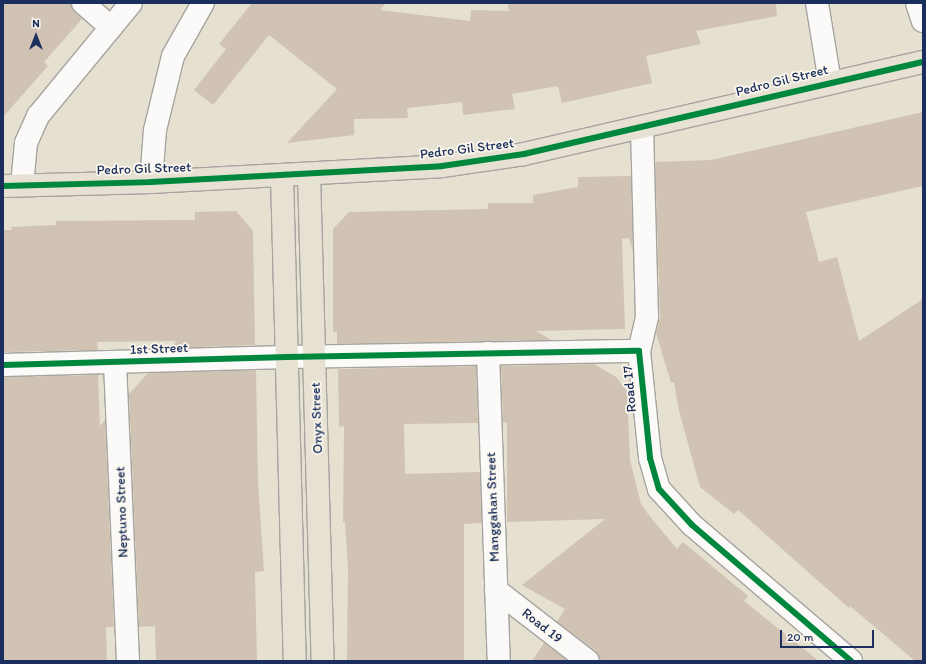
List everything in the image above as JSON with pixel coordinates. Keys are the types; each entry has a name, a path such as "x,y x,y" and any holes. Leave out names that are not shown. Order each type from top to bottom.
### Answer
{"main road":[{"name":"Pedro Gil Street","path":"12,186 282,176 442,166 524,154 642,128 830,82 923,62"},
{"name":"Onyx Street","path":"309,174 323,661"},
{"name":"Onyx Street","path":"282,176 295,661"}],"street":[{"path":"83,3 111,27"},
{"path":"12,186 26,143 38,116 131,3"},
{"path":"151,182 156,130 173,56 204,3"},
{"path":"817,3 830,82"},
{"path":"917,3 923,21"},
{"name":"Road 17","path":"642,128 647,317 639,350 650,458 659,489 692,525 851,661"},
{"name":"Road 17","path":"315,356 639,350"},
{"name":"Manggahan Street","path":"488,353 499,661"},
{"name":"1st Street","path":"3,366 315,356"},
{"name":"Neptuno Street","path":"115,362 128,661"},
{"name":"Road 19","path":"496,590 588,661"}],"building":[{"path":"3,3 71,3 75,12 82,19 44,62 48,66 3,117"},
{"path":"252,3 386,3 380,10 470,21 471,10 509,11 507,3 776,3 777,16 696,31 701,44 646,56 652,83 562,103 558,86 512,94 515,109 463,115 462,102 407,108 408,118 354,119 354,135 287,143 337,89 269,35 213,105 194,90 226,49 219,44"},
{"path":"923,112 923,186 806,212 819,262 837,257 859,341 923,299 923,661 915,661 850,606 849,608 738,510 734,514 700,487 679,411 674,382 671,383 656,333 660,317 655,162 711,160"},
{"path":"631,176 633,252 629,238 622,239 625,329 536,331 551,340 337,344 337,332 333,332 333,229 349,212 488,209 488,203 533,203 533,195 578,187 578,177"},
{"path":"236,211 253,231 255,345 171,348 177,341 97,342 98,350 3,352 3,230 12,230 11,227 56,225 56,221 195,220 195,212"},
{"path":"594,364 616,377 627,391 630,460 641,504 648,514 677,549 683,542 748,596 744,601 819,661 600,661 596,651 557,622 565,609 522,585 605,519 507,522 507,423 503,422 501,366"},
{"path":"476,366 478,423 404,424 405,474 480,472 482,523 464,524 464,660 347,661 348,568 345,522 343,522 344,426 339,427 338,369"},
{"path":"256,370 258,482 264,571 255,572 257,661 156,661 155,626 139,627 129,394 148,373"},
{"path":"98,375 100,426 105,420 114,627 106,627 107,661 3,661 3,377"},
{"path":"544,643 568,661 532,661"}],"cycle path":[{"path":"3,186 151,182 442,166 524,154 923,62"},
{"path":"3,365 287,357 639,351 650,458 659,489 692,525 851,661"}]}
